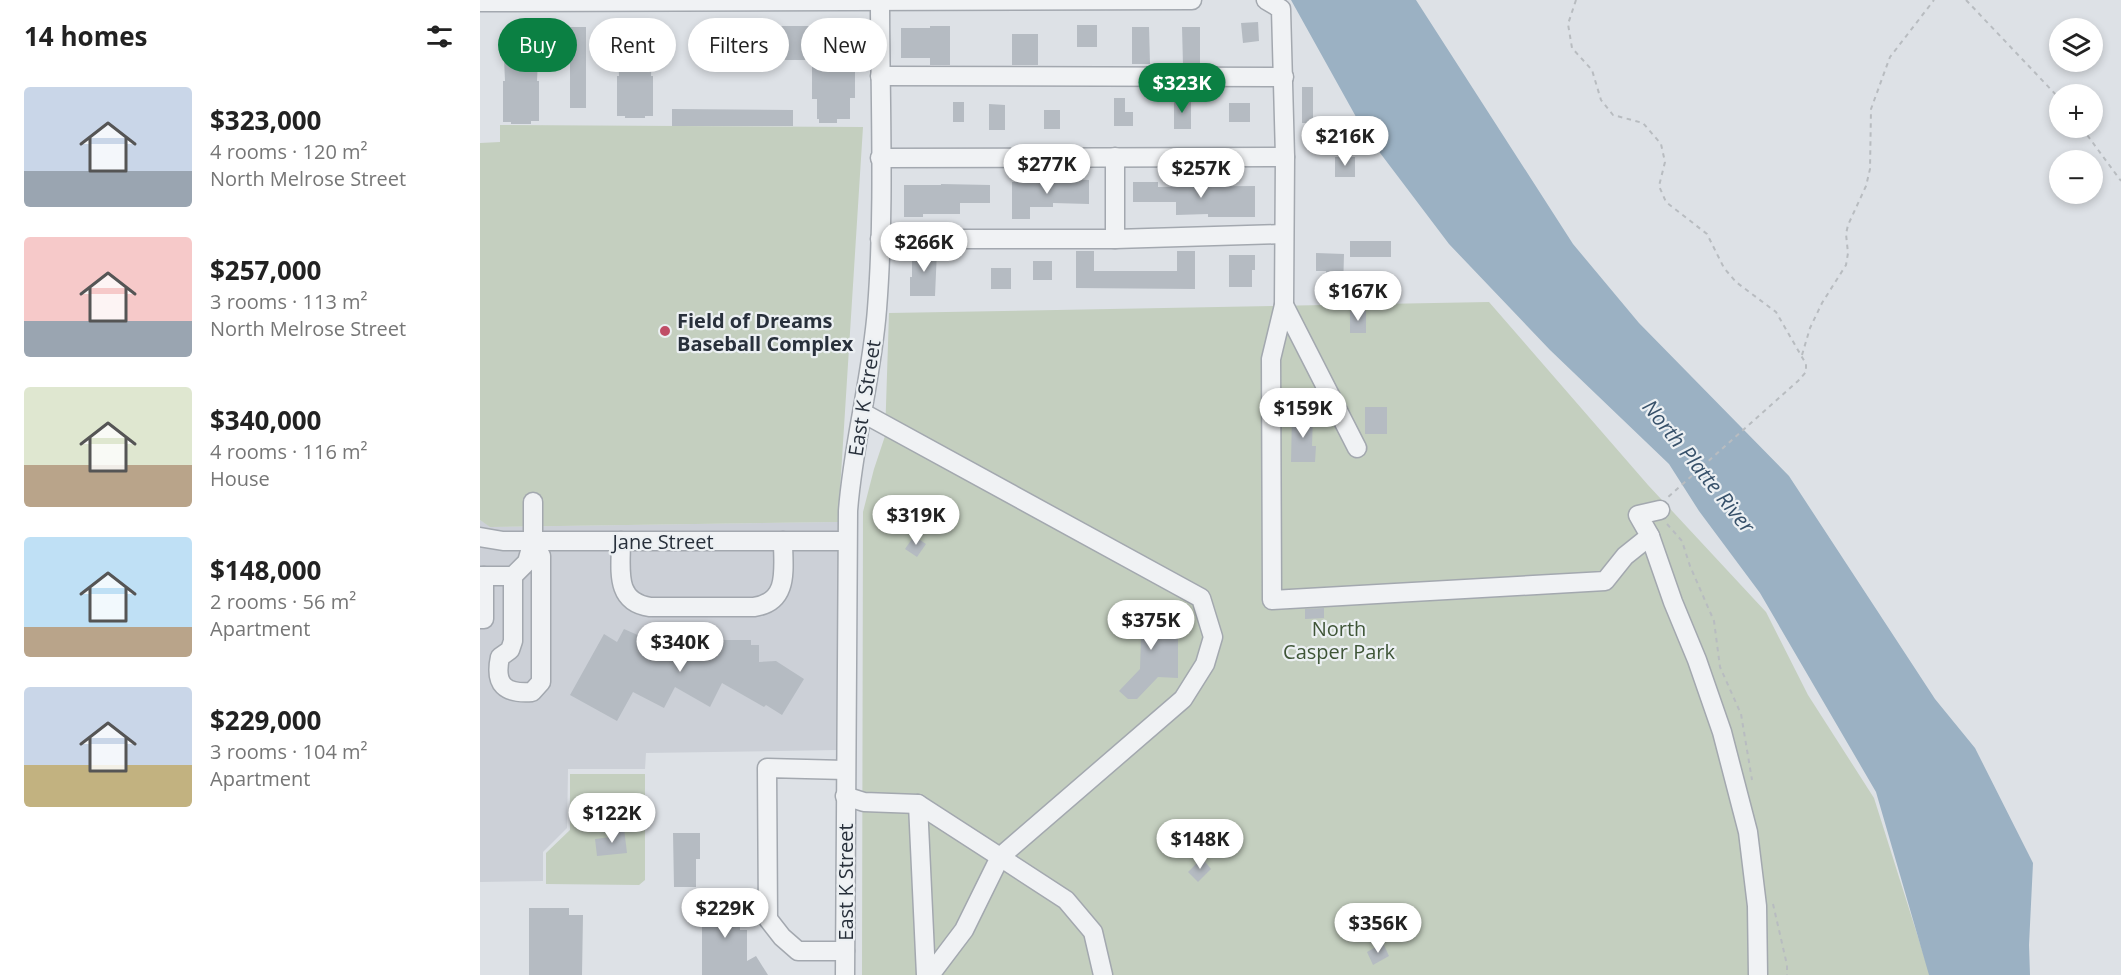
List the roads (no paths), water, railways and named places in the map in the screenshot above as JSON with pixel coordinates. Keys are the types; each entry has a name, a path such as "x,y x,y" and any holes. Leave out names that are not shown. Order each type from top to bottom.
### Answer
{"street":[{"path":"483,1 1192,0"},
{"path":"1266,0 1281,9 1285,157 1284,305 1271,359 1272,600 1605,581 1625,556 1650,536"},
{"name":"East K Street","path":"845,975 847,541 851,475 863,413 877,310 880,239 880,1"},
{"path":"880,76 1284,77"},
{"path":"1115,157 1115,238"},
{"path":"880,158 1285,157"},
{"path":"880,239 1115,238 1283,234"},
{"path":"1284,305 1357,448"},
{"path":"863,413 1201,598 1213,637 1205,664 1183,699 1000,857 964,930 928,975"},
{"path":"533,502 533,541 527,562 513,576 513,641 510,650 500,657 498,669 505,689 517,693 532,692 541,682 541,556 533,541"},
{"path":"1664,503 1638,515 1650,536 1722,732 1748,832 1757,906 1758,975"},
{"name":"Jane Street","path":"480,537 503,542 847,541"},
{"path":"621,541 621,579 625,593 630,599 643,606 662,608 754,607 768,603 775,599 782,586 783,541"},
{"path":"480,619 484,619 482,576 513,576"},
{"path":"845,770 767,768 768,919 782,937 798,951 845,951"},
{"path":"845,796 864,802 918,804 1066,900 1093,932 1103,975"},
{"path":"918,804 928,975"}],"water":[{"name":"North Platte River","path":"1291,0 1416,0 1573,244 1639,323 1789,476 1935,699 1975,748 2033,863 2029,945 2030,975 1929,975 1876,792 1760,593 1699,511 1669,464 1550,350 1449,244 1365,133"}],"place":[{"name":"Field of Dreams Baseball Complex","path":"665,331"}],"park label":[{"name":"North Casper Park","path":"1339,640"}]}
